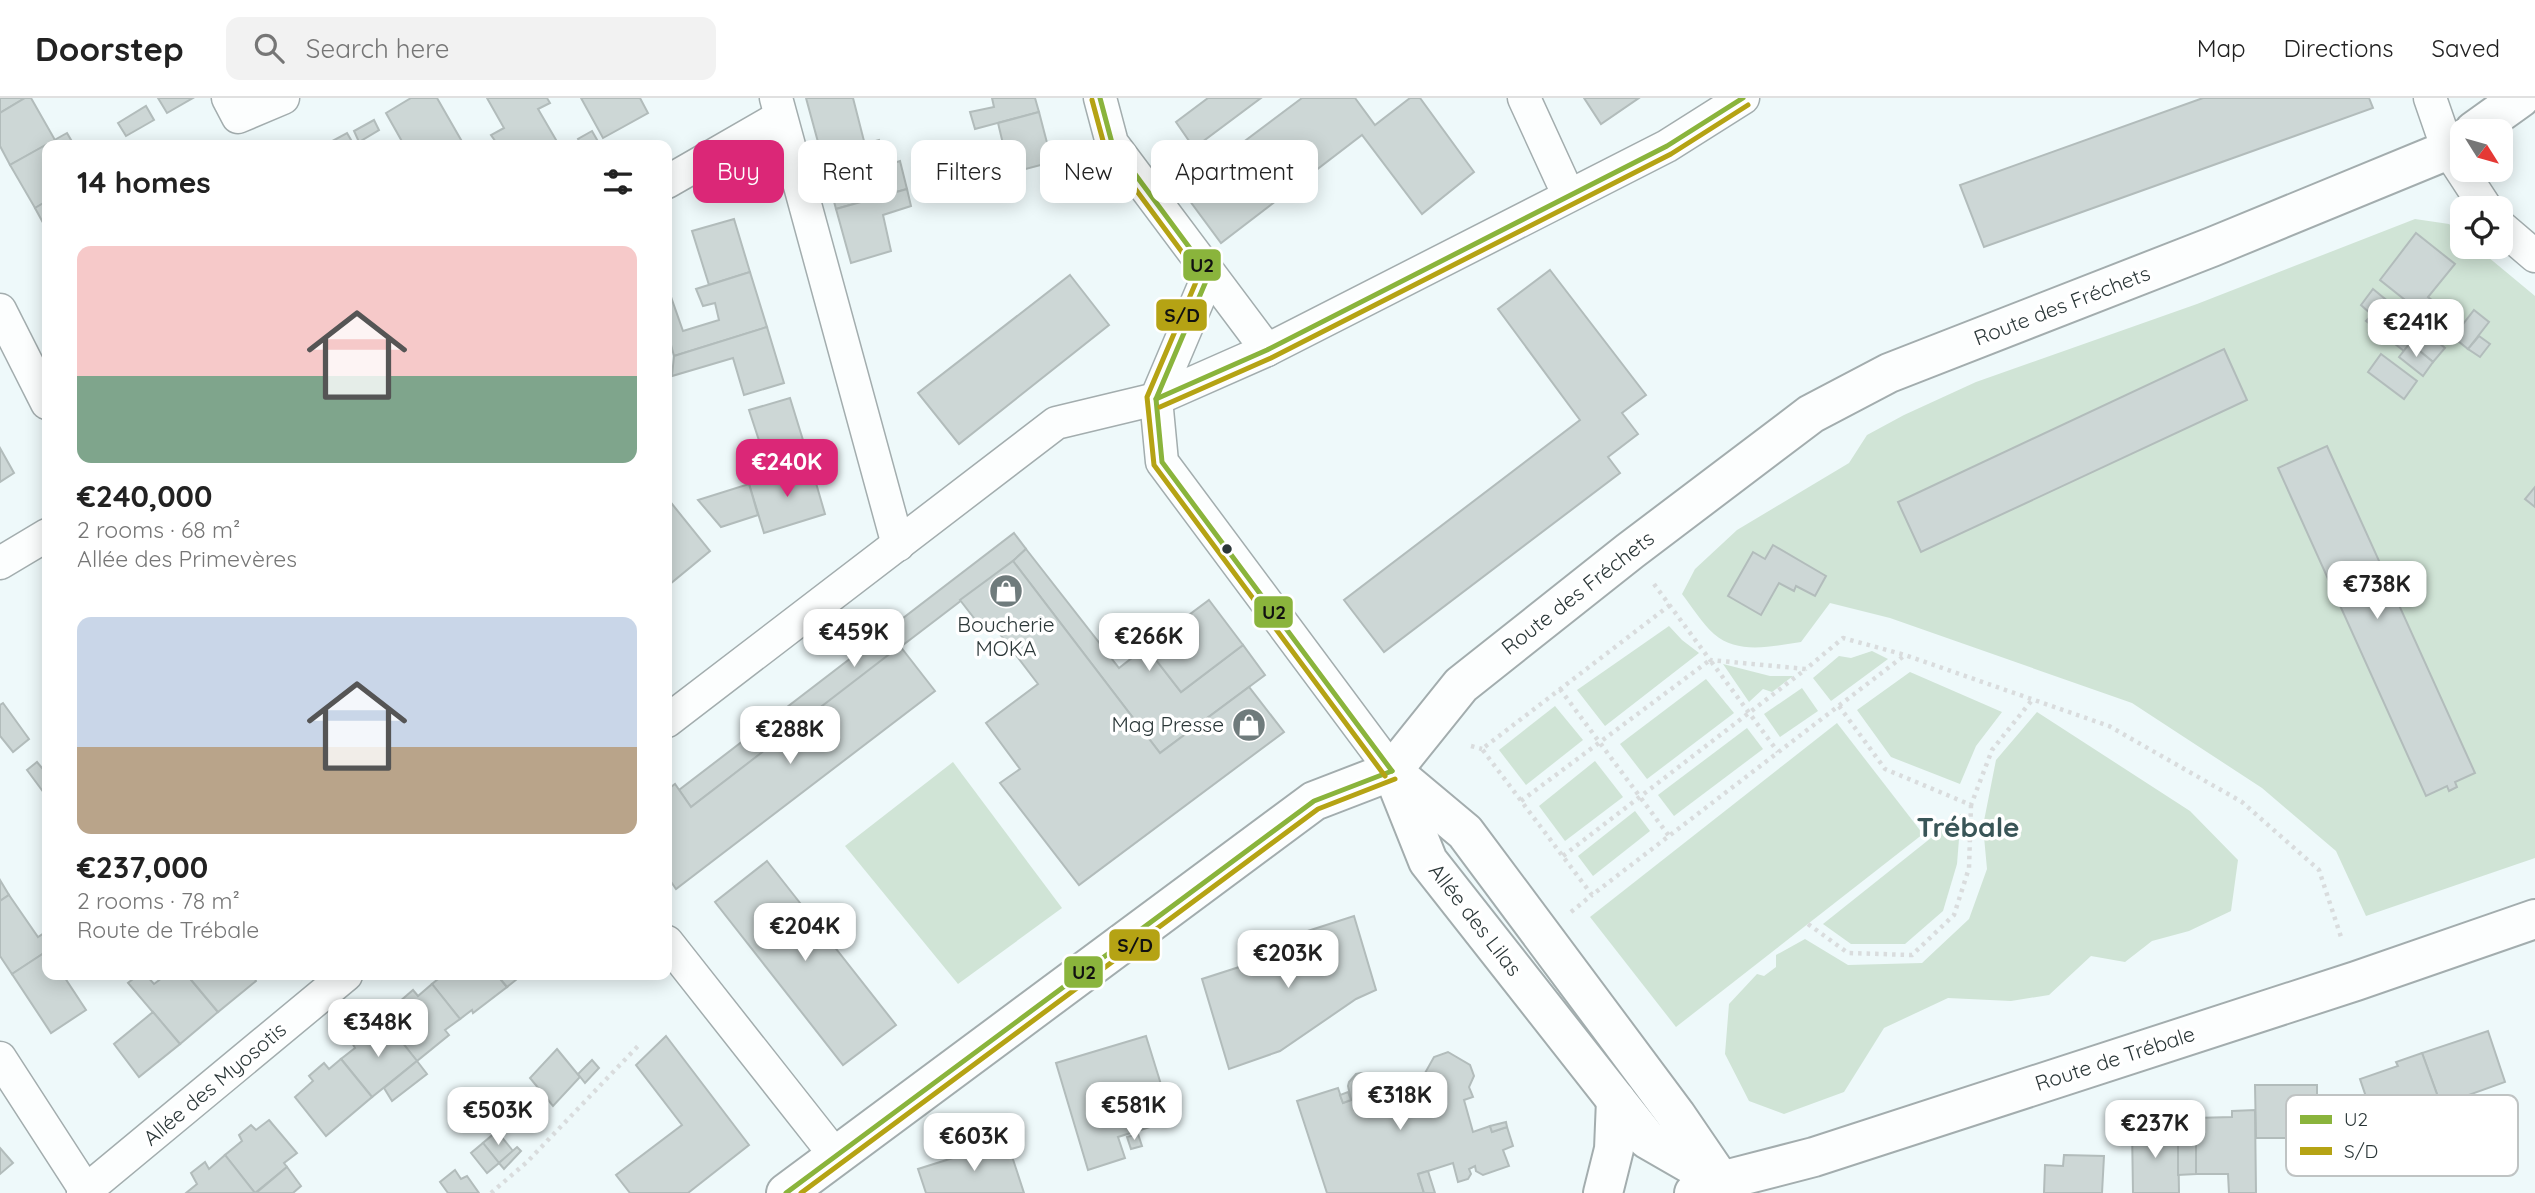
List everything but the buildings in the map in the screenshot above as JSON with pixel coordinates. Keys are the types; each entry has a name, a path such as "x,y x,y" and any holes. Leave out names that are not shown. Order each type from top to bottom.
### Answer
{"street":[{"path":"228,98 238,117 283,98"},
{"path":"1100,98 1112,143 1266,350"},
{"path":"1524,98 1568,194"},
{"path":"672,717 1056,423 1156,399 1266,350 1568,194 1667,146 1743,98"},
{"path":"2430,98 2450,124"},
{"name":"Route des Fréchets","path":"2491,119 2520,98"},
{"path":"672,179 778,108 898,545"},
{"name":"Route des Fréchets","path":"1392,771 1461,685 1630,551 1811,414 1889,373 2212,247 2450,145"},
{"path":"2513,237 2535,256"},
{"path":"786,1193 1314,801 1392,771 1162,462 1156,399 1209,274"},
{"path":"0,310 42,393"},
{"path":"0,563 42,538"},
{"name":"Allée des Lilas","path":"1392,771 1428,862 1647,1139 1713,1189"},
{"name":"Allée des Lilas","path":"1392,771 1465,832 1676,1115 1713,1189"},
{"name":"Route de Trébale","path":"1713,1189 2356,981 2535,919"},
{"path":"672,948 835,1156"},
{"name":"Allée des Myosotis","path":"85,1192 340,980"},
{"path":"0,1058 85,1192"},
{"path":"1603,1193 1615,1149 1616,1100"}],"path":[{"path":"1630,551 1778,752"},
{"path":"1482,749 1670,605"},
{"path":"1563,856 1843,638 1905,655 2109,726 2242,802 2319,870 2342,940"},
{"path":"1567,915 1905,655"},
{"path":"1521,801 1710,660 1806,669"},
{"path":"1560,689 1669,836"},
{"path":"1808,924 1848,953 1912,955 1954,915 1969,868 1971,805 1992,750 2032,699"},
{"path":"1839,706 1885,769 1971,805"},
{"path":"1471,746 1482,749 1592,895"},
{"path":"491,1193 527,1162 638,1046"}],"green space":[{"path":"2415,219 2450,225 2450,259 2490,259 2535,296 2535,858 2366,916 2336,851 2262,788 2132,703 1890,618 1830,603 1801,642 1767,647 1734,645 1714,634 1682,594 1695,569 1737,530 1849,463 1867,435 1976,382 2197,304"},
{"path":"1669,626 1699,653 1605,726 1577,690"},
{"path":"1872,651 1888,659 1831,701 1813,678 1839,656 1851,658"},
{"path":"1723,664 1770,676 1793,676 1772,692 1763,689 1749,702"},
{"path":"1910,672 2002,712 1976,746 1960,784 1891,757 1857,710"},
{"path":"1706,679 1734,713 1647,779 1620,744"},
{"path":"1802,688 1818,711 1780,737 1764,714"},
{"path":"1555,706 1583,740 1526,785 1499,750"},
{"path":"2037,712 2190,811 2238,860 2231,911 2189,931 2152,941 2125,962 2091,956 2049,995 2011,1001 1948,998 1884,1028 1844,1092 1784,1114 1749,1101 1725,1054 1729,1004 1757,974 1764,976 1776,967 1776,955 1805,939 1848,965 1922,963 1969,919 1987,869 1983,826 1996,760"},
{"path":"1837,723 1923,834 1676,1027 1590,917"},
{"path":"1747,728 1763,749 1674,816 1658,795"},
{"path":"1595,761 1623,797 1565,841 1539,806"},
{"path":"953,762 1062,908 958,984 845,846"},
{"path":"1635,811 1650,831 1593,876 1578,856"},
{"path":"1961,814 1957,864 1943,911 1905,944 1851,944 1823,924"}],"transit line":[{"name":"U2","path":"1100,98 1112,143 1209,274 1156,399 1162,462 1392,771"},
{"name":"U2","path":"1156,399 1267,350 1667,146 1743,98"},
{"name":"S/D","path":"1092,100 1105,148 1199,275 1147,397 1154,465 1385,776"},
{"name":"S/D","path":"1160,407 1271,358 1671,154 1748,105"},
{"name":"U2","path":"786,1193 1314,801 1392,771"},
{"name":"S/D","path":"801,1193 1318,809 1395,779"}],"place":[{"name":"Boucherie MOKA","path":"1006,591"},
{"name":"Mag Presse","path":"1249,725"}],"district":[{"name":"Trébale","path":"1968,827"}]}
